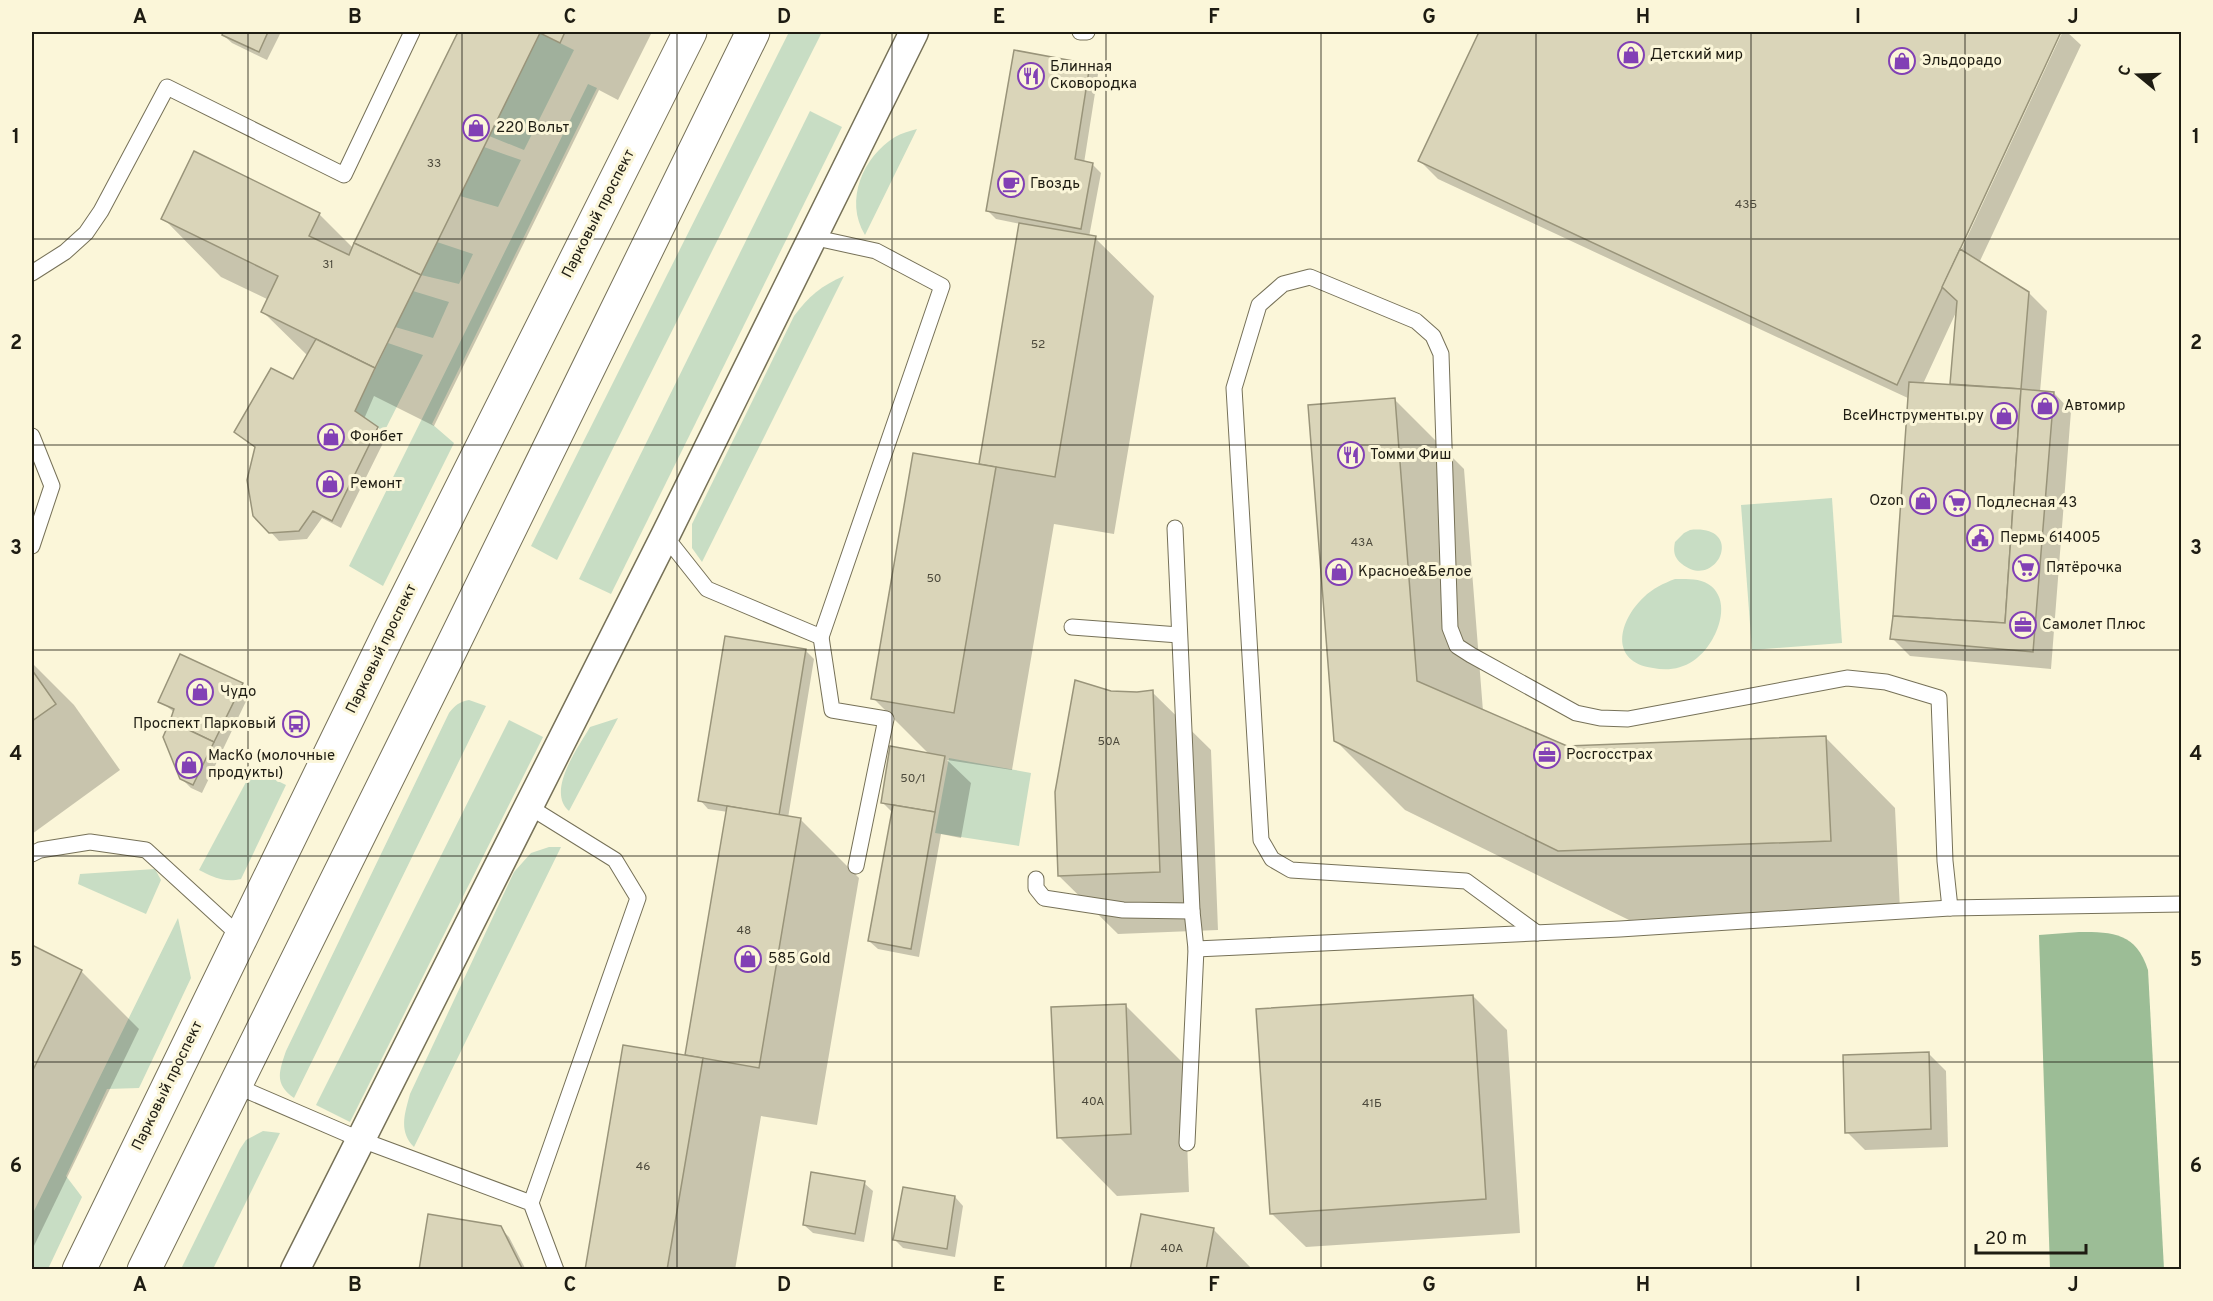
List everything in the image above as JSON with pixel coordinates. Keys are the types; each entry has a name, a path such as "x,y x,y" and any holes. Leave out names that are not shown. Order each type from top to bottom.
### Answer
{"main road":[{"name":"Парковый проспект","path":"79,1269 240,936 690,32"},
{"path":"144,1269 753,32"}],"street":[{"path":"295,1269 665,536 914,32"}],"lane":[{"path":"32,273 65,252 86,233 101,211 167,87 344,175 412,32"},
{"path":"1080,32 1086,32"},
{"path":"812,237 876,251 942,286 821,637 832,710 886,719 856,866"},
{"path":"1537,933 1466,880 1291,870 1272,859 1261,840 1234,388 1260,305 1283,284 1310,278 1416,321 1433,336 1441,354 1450,628 1457,646 1471,655 1576,713 1600,718 1628,719 1847,678 1886,682 1939,698 1945,861 1950,908"},
{"path":"32,436 52,486 32,546"},
{"path":"1175,528 1192,911 1196,950 1186,1143"},
{"path":"665,536 707,589 821,637"},
{"path":"1072,627 1179,635"},
{"path":"528,806 615,860 638,898 531,1203 556,1269"},
{"path":"32,854 40,850 90,842 146,850 240,936"},
{"path":"1036,879 1036,888 1044,898 1123,910 1192,911"},
{"path":"1196,950 1537,933 1950,908 2181,904"},
{"path":"234,1085 359,1140 531,1203"}],"green space":[{"path":"789,32 822,32 557,560 531,546"},
{"path":"540,33 574,50 524,150 489,136"},
{"path":"588,84 597,88 432,424 454,443 383,586 349,566"},
{"path":"810,111 842,127 611,594 579,579"},
{"path":"917,129 865,235 856,208 860,180 874,156 884,146 898,136"},
{"path":"484,147 521,160 498,207 460,196"},
{"path":"437,242 473,254 459,284 421,275"},
{"path":"844,276 702,562 692,548 692,524 794,316 816,292"},
{"path":"413,291 449,302 433,338 395,327"},
{"path":"388,343 423,355 384,432 355,411"},
{"path":"1832,498 1842,643 1752,650 1741,505"},
{"path":"1690,530 1707,531 1718,537 1722,546 1715,564 1706,570 1695,570 1679,562 1676,557 1675,542"},
{"path":"1675,579 1703,582 1711,586 1718,594 1721,615 1714,637 1701,655 1684,666 1663,669 1639,664 1629,658 1624,649 1622,639 1628,617 1647,594 1658,586"},
{"path":"469,700 486,706 294,1098 281,1083 280,1071 286,1051 449,713 457,704"},
{"path":"618,718 569,811 563,803 561,792 566,769 590,727"},
{"path":"509,720 543,737 350,1122 316,1105"},
{"path":"949,758 1031,773 1019,846 935,833"},
{"path":"253,769 286,785 241,879 224,880 214,877 199,870"},
{"path":"549,847 561,847 414,1147 404,1128 410,1094 514,872 531,853"},
{"path":"155,869 161,880 146,914 78,884 80,874"},
{"path":"178,918 191,978 139,1088 107,1089 66,1176 82,1197 48,1269 32,1269 32,1215"},
{"path":"2079,932 2113,934 2122,937 2137,948 2148,970 2164,1269 2050,1269 2039,935"},
{"path":"263,1131 280,1133 213,1269 181,1269 240,1149 246,1140"}],"building":[{"path":"223,32 268,32 259,52 222,35"},
{"path":"458,32 565,32 560,43 540,33 421,275 354,243"},
{"path":"1479,32 2061,32 1897,385 1418,161"},
{"path":"1014,50 1090,64 1075,159 1093,163 1081,229 986,211"},
{"path":"194,151 320,213 309,236 349,255 354,243 421,275 375,368 261,312 278,276 161,219"},
{"path":"1019,223 1096,236 1055,477 979,464"},
{"path":"1960,249 2029,292 2021,389 1950,384 1957,301 1942,287"},
{"path":"316,339 375,368 355,411 378,427 332,521 313,511 299,531 269,533 253,516 247,480 255,447 234,432 271,368 293,379"},
{"name":"Подлесная 43","path":"1909,382 2021,389 2005,623 1893,616"},
{"path":"2021,389 2054,392 2033,652 1890,639 1893,616 2005,623"},
{"path":"1395,398 1417,681 1567,746 1826,736 1831,841 1558,851 1334,741 1308,405"},
{"path":"913,453 996,467 954,713 871,699"},
{"path":"725,636 806,649 779,815 698,801"},
{"name":"Чудо","path":"180,654 243,683 214,742 170,721 174,709 158,702"},
{"path":"32,670 56,704 32,721"},
{"path":"1075,680 1111,691 1153,690 1160,872 1058,876 1055,792"},
{"name":"МасКо (молочные продукты)","path":"170,721 214,742 193,785 180,779 163,737"},
{"path":"890,746 945,756 935,812 881,803"},
{"path":"893,805 935,812 911,949 868,941"},
{"path":"727,806 801,818 759,1068 685,1055"},
{"path":"32,945 82,970 32,1072"},
{"path":"1473,995 1486,1199 1270,1214 1256,1009"},
{"path":"1126,1004 1131,1134 1057,1138 1051,1007"},
{"path":"623,1045 703,1058 667,1270 585,1270"},
{"path":"1929,1052 1931,1129 1845,1133 1843,1055"},
{"path":"811,1172 865,1181 855,1234 803,1225"},
{"path":"903,1187 955,1196 947,1249 893,1240"},
{"path":"428,1214 501,1226 523,1270 419,1270"},
{"path":"1141,1214 1214,1228 1206,1270 1130,1270"}],"place":[{"name":"Детский мир","path":"1631,55"},
{"name":"Эльдорадо","path":"1902,61"},
{"name":"Блинная Сковородка","path":"1031,76"},
{"name":"220 Вольт","path":"476,128"},
{"name":"Гвоздь","path":"1011,184"},
{"name":"Автомир","path":"2045,406"},
{"name":"ВсеИнструменты.ру","path":"2004,416"},
{"name":"Фонбет","path":"331,437"},
{"name":"Томми Фиш","path":"1351,455"},
{"name":"Ремонт","path":"330,484"},
{"name":"Ozon","path":"1923,501"},
{"name":"Подлесная 43","path":"1957,503"},
{"name":"Пермь 614005","path":"1980,538"},
{"name":"Пятёрочка","path":"2026,568"},
{"name":"Красное&Белое","path":"1339,572"},
{"name":"Самолет Плюс","path":"2023,625"},
{"name":"Чудо","path":"200,692"},
{"name":"Проспект Парковый","path":"296,724"},
{"name":"Росгосстрах","path":"1547,755"},
{"name":"МасКо (молочные продукты)","path":"189,765"},
{"name":"585 Gold","path":"748,959"}]}
